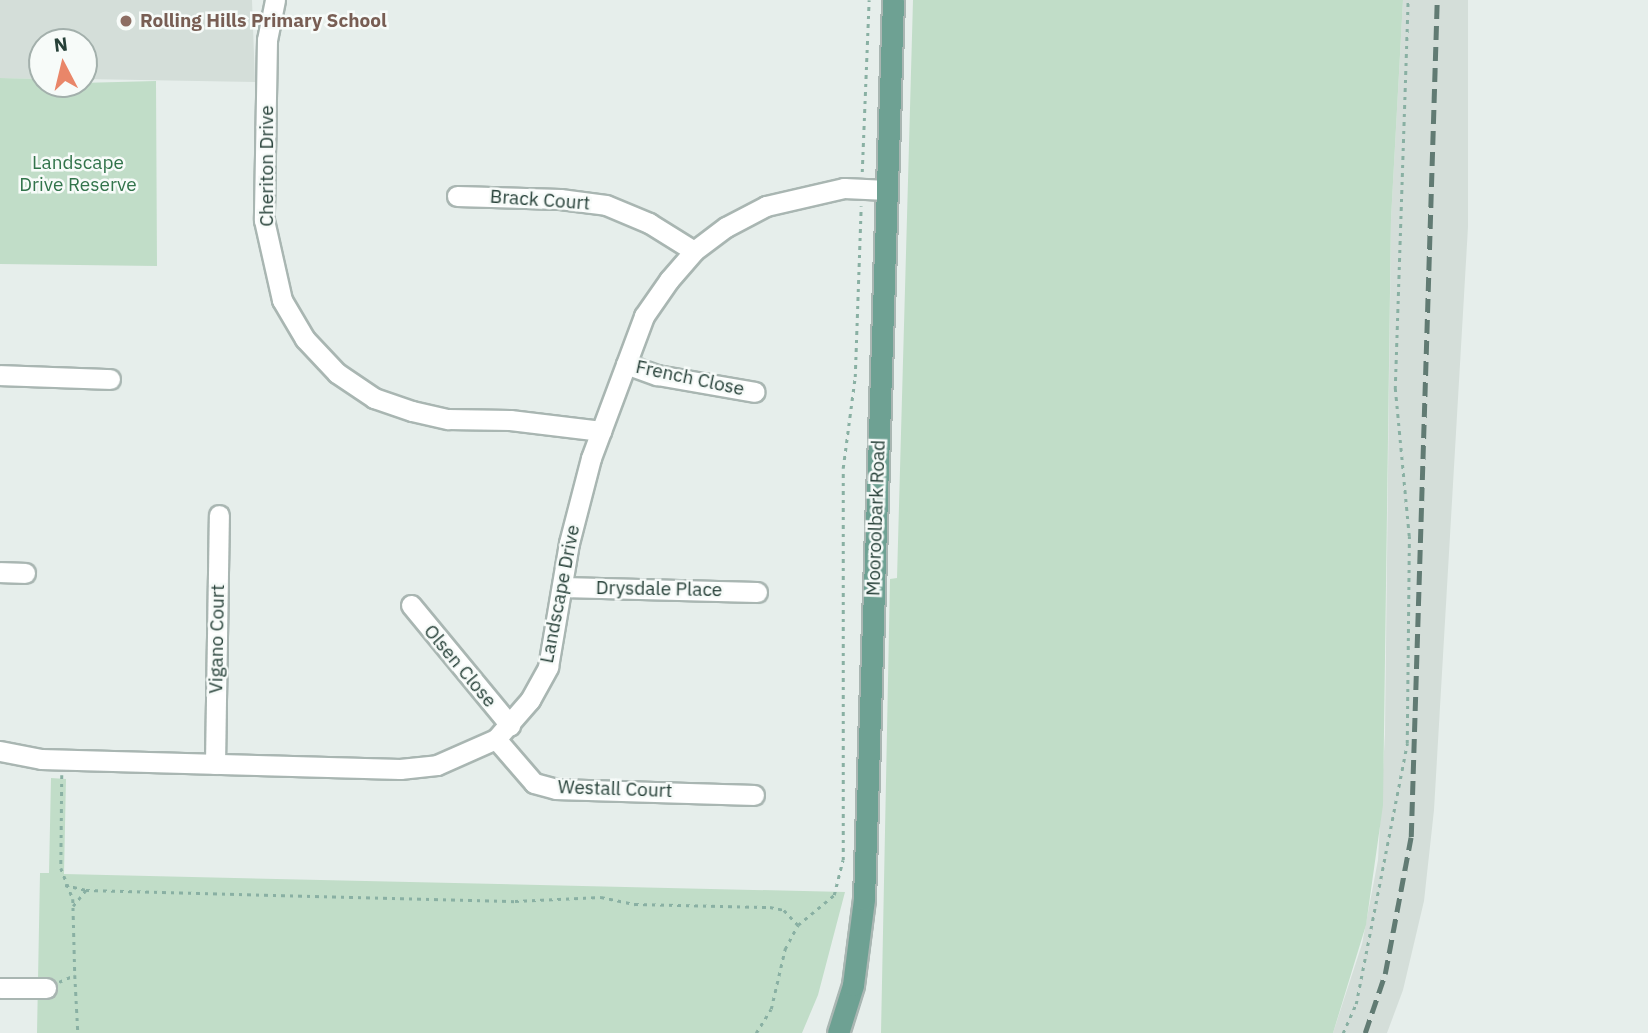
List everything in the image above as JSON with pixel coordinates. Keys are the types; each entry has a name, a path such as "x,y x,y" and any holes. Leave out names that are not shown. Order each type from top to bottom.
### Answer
{"main road":[{"name":"Mooroolbark Road","path":"838,1033 853,985 864,899 893,0"}],"street":[{"name":"Cheriton Drive","path":"275,0 267,40 264,220 282,300 305,339 337,373 374,398 412,411 448,419 566,424 601,431"},
{"name":"Landscape Drive","path":"503,732 548,667 578,506 601,431 645,316 694,251 726,227 766,206 809,194 862,188 887,190"},
{"name":"Brack Court","path":"457,196 560,199 606,205 649,223 694,251"},
{"name":"French Close","path":"626,364 657,375 755,392"},
{"path":"0,375 110,379"},
{"name":"Vigano Court","path":"215,764 219,515"},
{"path":"0,572 25,573"},
{"name":"Drysdale Place","path":"562,587 757,592"},
{"name":"Olsen Close","path":"411,605 503,732"},
{"path":"0,751 63,760 400,769 437,765 503,732"},
{"name":"Westall Court","path":"503,732 534,783 556,789 754,795"},
{"path":"0,988 46,988"}],"path":[{"path":"756,1033 771,1009 785,949 798,925 834,895 843,860 843,468 855,377 870,0"},
{"path":"1343,1033 1356,1004 1407,743 1409,536 1395,389 1408,0"},
{"path":"63,760 61,868 65,885 73,898 78,1033"},
{"path":"65,885 86,890 515,901 601,897 635,904 770,907 784,910 798,925"},
{"path":"73,906 86,890"},
{"path":"46,988 75,975"}],"shaded area":[{"name":"Rolling Hills Primary School","path":"0,0 252,0 255,82 98,79 98,28 28,28 28,79 0,78"},
{"path":"1403,0 1468,0 1468,227 1434,810 1424,901 1403,990 1387,1033 1333,1033 1362,944 1378,860 1385,734 1391,219"}],"green space":[{"path":"913,0 1403,0 1391,219 1383,805 1366,925 1333,1033 881,1033 890,579 897,578"},
{"name":"Landscape Drive Reserve","path":"0,78 28,79 28,98 98,98 98,83 156,81 157,266 0,264"},
{"path":"51,778 66,779 64,874 845,892 818,995 802,1033 37,1033 40,873 49,873"}],"railway":[{"path":"1365,1033 1385,974 1411,837 1437,0"}],"place":[{"name":"Rolling Hills Primary School","path":"126,21"}]}
